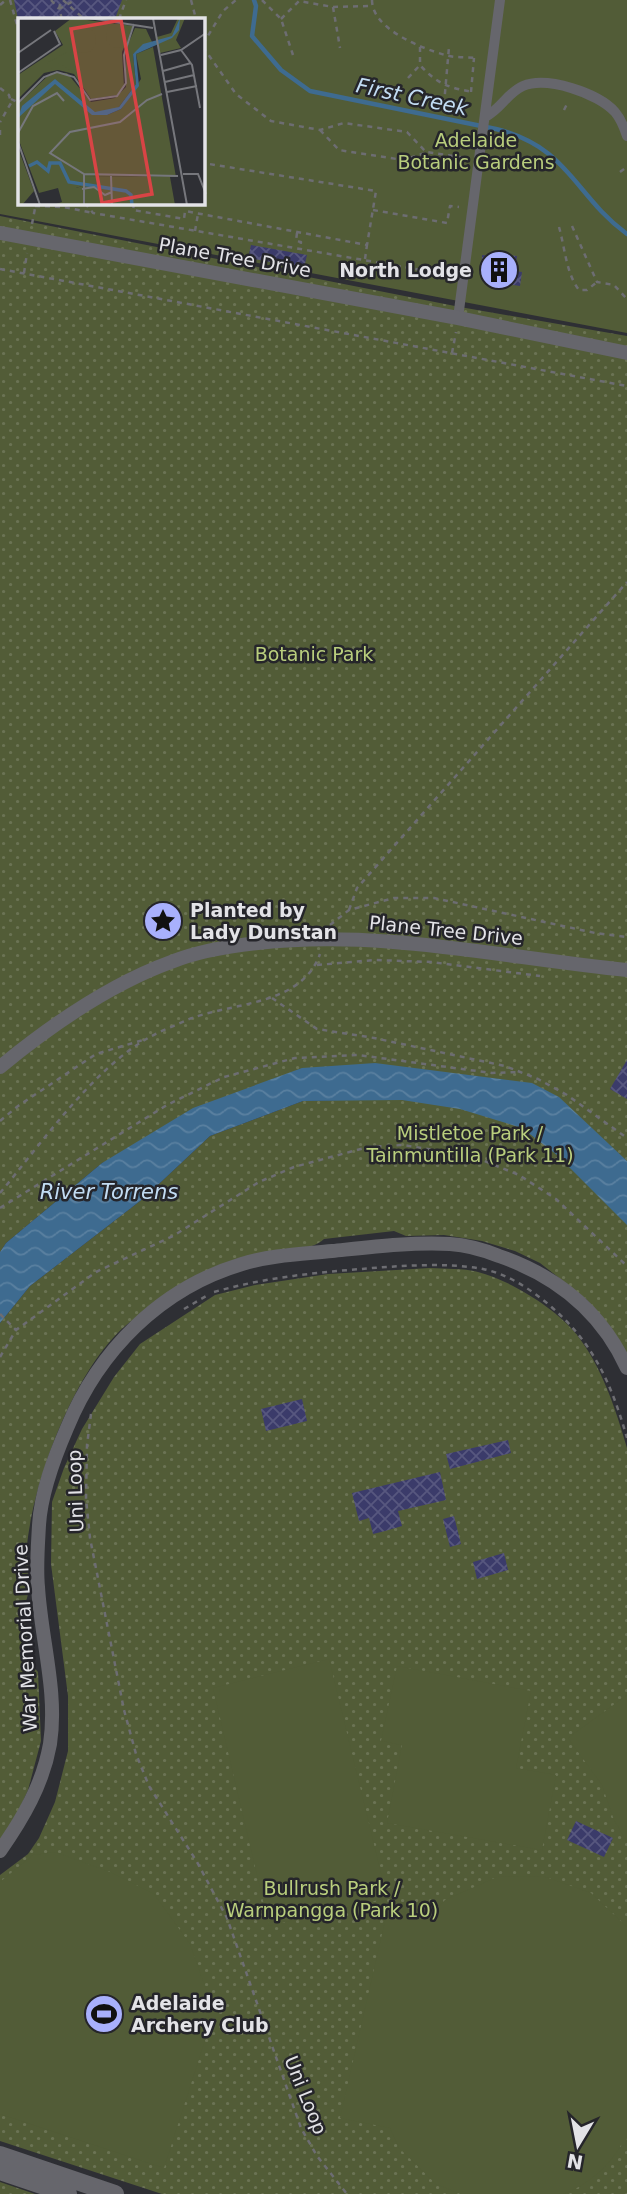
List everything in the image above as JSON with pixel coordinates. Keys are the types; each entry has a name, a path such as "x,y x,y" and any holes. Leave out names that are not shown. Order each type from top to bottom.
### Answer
{"street":[{"path":"458,318 500,0"},
{"path":"484,118 497,110 514,90 538,82 594,96 624,122 627,136"},
{"name":"Plane Tree Drive","path":"0,233 458,318 627,353"},
{"name":"Plane Tree Drive","path":"0,1067 44,1033 108,990 172,961 229,946 324,938 438,945 627,970"},
{"name":"War Memorial Drive","path":"0,1851 27,1811 44,1769 50,1743 50,1685 37,1586 39,1521 43,1498 56,1453 91,1379 116,1346 156,1306 211,1275 244,1263 361,1248 453,1244 481,1249 513,1260 560,1284 583,1305 601,1327 627,1368"},
{"path":"0,2155 115,2194"},
{"path":"0,2171 68,2194"}],"path":[{"path":"0,5 8,0 18,29"},
{"path":"51,0 59,9 62,18"},
{"path":"59,9 62,0 83,18"},
{"path":"59,9 75,0"},
{"path":"119,18 126,0"},
{"path":"191,0 196,18"},
{"path":"205,42 223,11 236,0"},
{"path":"262,0 281,19 293,55"},
{"path":"372,0 372,6 384,26 420,46 447,56 492,59"},
{"path":"281,19 298,1 333,7 372,6"},
{"path":"333,7 341,48"},
{"path":"420,46 420,65 433,80 471,92 488,94"},
{"path":"444,104 449,47"},
{"path":"205,49 236,94 271,121 320,130 344,123 407,132 426,152"},
{"path":"471,92 474,58"},
{"path":"408,78 420,65"},
{"path":"0,88 18,102"},
{"path":"0,122 10,107 11,99"},
{"path":"0,130 0,137"},
{"path":"320,130 339,150 403,160 426,152 479,160"},
{"path":"205,163 376,191 365,260"},
{"path":"620,172 627,167"},
{"path":"31,231 36,205 63,207 464,277"},
{"path":"87,205 93,213"},
{"path":"134,205 133,209 184,219 185,211 367,245"},
{"path":"373,211 447,223 450,206 473,209"},
{"path":"141,222 142,211"},
{"path":"195,231 198,214"},
{"path":"572,226 597,282"},
{"path":"559,228 568,268 579,290 587,290 597,282 614,285 627,299"},
{"path":"298,232 296,241 301,242 300,249"},
{"path":"24,273 28,250"},
{"path":"0,268 627,386"},
{"path":"452,354 458,318"},
{"path":"349,910 357,888 627,582"},
{"path":"0,1121 96,1054 147,1039 189,1019 272,998 294,988 316,965 329,927 349,910 394,898 434,898 595,933 627,937"},
{"path":"316,965 374,960 431,962 541,976"},
{"path":"272,998 317,1029 477,1059 519,1072 567,1095 627,1138"},
{"path":"0,1193 81,1096 111,1066 147,1039"},
{"path":"0,1208 167,1105 224,1077 295,1058 358,1055 492,1073 519,1072"},
{"path":"0,1357 16,1330 96,1272 183,1231 259,1181 294,1167 368,1147 403,1145 452,1153 482,1160 520,1175 556,1199 627,1266"},
{"path":"177,1314 214,1292 253,1281 305,1274 397,1266 481,1269 504,1275 535,1293 581,1335 608,1380 627,1438"},
{"path":"0,1314 16,1330"},
{"name":"Uni Loop","path":"93,1407 87,1445 86,1499 90,1538 124,1710 136,1755 149,1786 214,1890 227,1918 301,2128 317,2157 347,2194"}],"green space":[{"name":"Adelaide Botanic Gardens","path":"0,0 627,0 627,333 0,214"},
{"name":"Botanic Park","path":"0,216 460,307 627,336 627,1357 604,1319 586,1299 540,1263 515,1251 482,1241 444,1235 406,1236 394,1231 324,1239 313,1246 273,1252 239,1266 130,1322 110,1341 92,1365 61,1424 38,1488 27,1545 29,1585 23,1607 30,1663 38,1672 41,1741 28,1790 0,1841 0,1323 30,1286 144,1198 210,1136 303,1101 372,1099 375,1063 102,1163 6,1243 0,1252"},
{"name":"Bullrush Park / Warnpangga (Park 10)","path":"430,1268 466,1270 491,1276 532,1297 558,1315 577,1335 594,1361 613,1404 627,1448 627,2194 162,2194 0,2141 0,1875 28,1854 39,1838 55,1802 68,1751 68,1696 51,1564 52,1502 82,1429 114,1377 140,1344 215,1295 255,1285 328,1274"},
{"path":"329,1659 387,1898 269,1926 213,1688"},
{"path":"397,1666 531,1691 516,1768 556,1775 542,1850 387,1823 402,1745 381,1741"},
{"path":"627,1695 627,1842 614,1820 602,1785 568,1738"},
{"name":"Adelaide Archery Club","path":"55,1852 110,1872 154,1894 190,1944 209,1998 208,2031 164,2168 0,2114 0,1882 33,1855"},
{"path":"543,1876 591,1893 627,1927 625,2146 621,2145 604,2168 589,2181 563,2194 461,2194 436,2184 399,2148 390,2128 340,2118 388,1908 430,1918 445,1900 497,1877"},
{"path":"0,2182 35,2194 0,2194"}],"water":[{"name":"River Torrens","path":"375,1063 532,1083 559,1097 627,1161 627,1225 557,1155 522,1128 460,1109 402,1100 303,1101 210,1136 144,1198 30,1286 0,1323 0,1252 6,1243 102,1163 193,1108 302,1068"}],"building":[{"path":"14,0 122,0 115,18 18,19"},
{"path":"251,245 307,255 304,268 248,258"},
{"name":"North Lodge","path":"501,254 517,256 515,271 522,272 520,286 481,280 482,255 501,257"},
{"path":"627,1060 627,1099 610,1089"},
{"path":"302,1399 307,1421 266,1431 261,1409"},
{"path":"508,1440 511,1453 450,1469 446,1454"},
{"path":"440,1472 446,1500 398,1511 402,1526 373,1534 369,1518 359,1521 352,1493"},
{"path":"454,1516 461,1544 450,1547 443,1519"},
{"path":"504,1553 508,1570 477,1579 473,1562"},
{"path":"576,1821 613,1838 604,1857 567,1840"}],"waterway":[{"name":"First Creek","path":"254,0 256,6 252,36 281,70 310,91 496,129 520,137 556,160 594,204 627,234"}],"place":[{"name":"North Lodge","path":"499,270"},
{"name":"Planted by Lady Dunstan","path":"163,921"},
{"name":"Adelaide Archery Club","path":"104,2014"}],"park label":[{"name":"Mistletoe Park / Tainmuntilla (Park 11)","path":"470,1144"}]}
